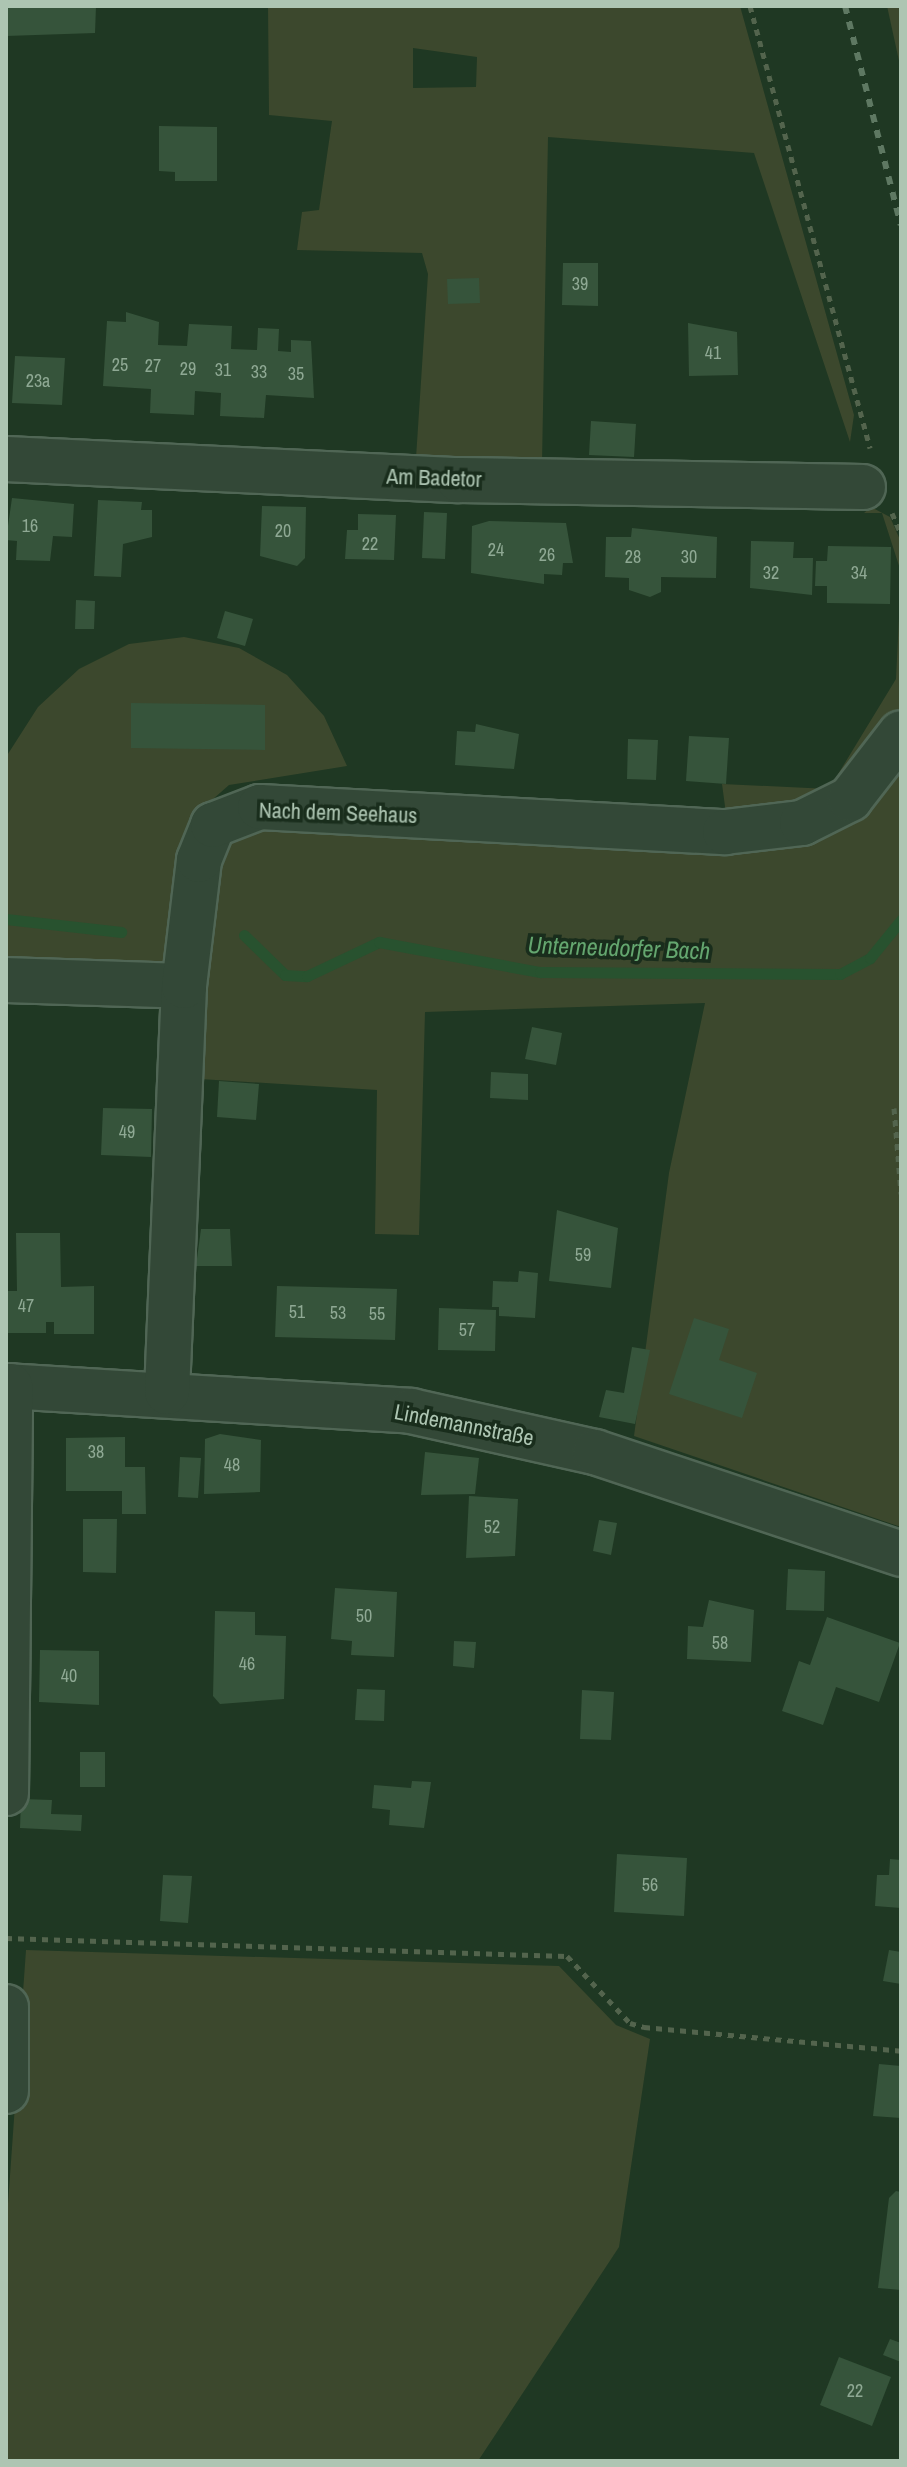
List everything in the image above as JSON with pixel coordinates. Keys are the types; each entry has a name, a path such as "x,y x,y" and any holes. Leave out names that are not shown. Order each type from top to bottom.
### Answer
{"street":[{"name":"Am Badetor","path":"6,459 459,480 855,487"},
{"name":"Nach dem Seehaus","path":"167,1392 184,986 199,860 213,825 236,812 260,807 725,832 828,813 871,777 901,733"},
{"path":"6,980 184,986"},
{"name":"Lindemannstraße","path":"6,1793 8,1386 167,1392 442,1418 595,1452 901,1554"},
{"path":"6,2007 6,2091"}],"path":[{"path":"750,6 871,443 866,473 855,487"},
{"path":"894,1108 901,1194"},
{"path":"6,1938 567,1956 630,2023 644,2027 901,2051"}],"green space":[{"path":"268,6 740,6 854,415 850,442 754,153 548,137 542,463 416,458 428,274 422,253 297,250 302,212 319,210 332,121 269,115","holes":["413,48 477,57 476,87 413,88"]},
{"path":"887,6 901,6 901,70"},
{"path":"871,507 890,517 901,542 901,572 882,513 864,513"},
{"path":"901,576 900,724 832,801 726,814 722,784 829,789 896,679"},
{"path":"184,637 239,648 287,675 324,716 347,766 229,785 195,815 167,970 6,970 6,757 38,707 79,669 129,644"},
{"path":"901,749 901,1527 634,1436 669,1173 705,1003 425,1012 419,1235 375,1234 377,1090 200,1079 205,870 239,828 760,835"},
{"path":"26,1950 559,1966 616,2025 650,2039 619,2247 478,2461 6,2461 6,2232"}],"building":[{"path":"6,6 96,6 95,33 6,36"},
{"path":"159,126 217,127 217,181 175,181 175,172 159,171"},
{"path":"563,263 598,263 598,306 562,305"},
{"path":"479,278 480,303 448,304 447,279"},
{"path":"126,312 159,322 158,345 187,346 189,324 232,326 231,349 257,350 258,328 279,329 278,351 291,352 291,340 311,341 314,398 266,395 264,418 220,416 221,393 195,391 194,415 150,413 151,389 103,386 107,321 126,322"},
{"path":"688,323 737,332 738,375 689,376"},
{"path":"15,356 65,358 62,405 12,403"},
{"path":"591,421 636,424 634,457 589,455"},
{"path":"12,498 74,504 72,537 53,536 50,561 16,560 17,541 6,540"},
{"path":"98,500 142,502 141,510 152,510 152,537 123,544 121,577 94,576"},
{"path":"262,506 306,507 305,558 297,566 260,556"},
{"path":"424,512 447,513 445,559 422,558"},
{"path":"358,514 396,515 394,560 345,559 347,530 358,530"},
{"path":"489,521 566,523 573,563 563,563 562,575 544,574 544,584 471,573 472,526"},
{"path":"632,528 717,537 716,578 661,577 661,592 650,597 629,590 629,578 605,577 606,537 631,537"},
{"path":"751,541 794,542 793,558 813,558 812,595 750,588"},
{"path":"828,546 891,547 890,604 827,603 827,586 815,586 816,561 827,561"},
{"path":"76,600 95,601 94,629 75,629"},
{"path":"225,611 253,619 245,646 217,638"},
{"path":"131,703 265,705 265,750 131,748"},
{"path":"476,724 519,734 514,769 455,765 457,731 475,732"},
{"path":"689,736 729,738 726,784 686,781"},
{"path":"628,739 658,740 656,780 627,779"},
{"path":"532,1027 562,1033 556,1065 525,1059"},
{"path":"491,1072 528,1074 528,1100 490,1098"},
{"path":"219,1081 259,1084 256,1120 217,1117"},
{"path":"103,1108 152,1109 151,1157 101,1155"},
{"path":"557,1210 618,1228 611,1288 549,1281"},
{"path":"201,1229 230,1229 232,1266 196,1266"},
{"path":"16,1233 60,1233 61,1287 94,1286 94,1334 54,1334 54,1322 46,1322 46,1333 6,1333 6,1291 17,1291"},
{"path":"519,1271 538,1273 535,1318 499,1316 499,1307 492,1307 493,1281 518,1282"},
{"path":"277,1286 397,1289 395,1340 275,1337"},
{"path":"439,1308 496,1310 495,1351 438,1350"},
{"path":"694,1318 729,1329 719,1360 757,1373 742,1418 669,1394"},
{"path":"632,1347 650,1350 635,1424 599,1417 606,1390 624,1393"},
{"path":"220,1434 261,1440 260,1492 204,1494 205,1439"},
{"path":"125,1437 125,1467 145,1467 146,1514 122,1514 122,1491 66,1491 66,1438"},
{"path":"425,1452 479,1458 475,1494 421,1495"},
{"path":"180,1457 201,1458 198,1498 178,1497"},
{"path":"469,1496 518,1499 515,1556 466,1558"},
{"path":"83,1519 117,1519 116,1573 83,1572"},
{"path":"599,1520 617,1523 611,1555 593,1551"},
{"path":"788,1569 825,1571 824,1611 786,1610"},
{"path":"335,1588 397,1592 394,1657 351,1655 352,1641 331,1639"},
{"path":"709,1600 754,1610 751,1662 687,1659 688,1626 703,1627"},
{"path":"215,1611 255,1612 255,1635 286,1636 284,1699 220,1704 213,1696"},
{"path":"827,1617 900,1643 879,1702 836,1687 823,1725 782,1711 799,1661 810,1665"},
{"path":"454,1641 476,1642 474,1668 453,1666"},
{"path":"40,1650 99,1651 99,1705 39,1702"},
{"path":"357,1689 385,1690 384,1721 355,1720"},
{"path":"582,1690 614,1692 611,1740 580,1739"},
{"path":"80,1752 105,1752 105,1787 80,1787"},
{"path":"412,1781 431,1782 424,1828 389,1825 390,1810 372,1808 374,1785 411,1788"},
{"path":"21,1799 52,1800 51,1814 82,1815 81,1831 20,1828"},
{"path":"617,1854 687,1858 684,1916 614,1912"},
{"path":"890,1859 901,1860 901,1908 875,1906 877,1875 889,1875"},
{"path":"163,1875 192,1876 188,1923 160,1921"},
{"path":"889,1950 901,1952 901,1984 883,1981"},
{"path":"879,2064 901,2066 901,2118 873,2116"},
{"path":"896,2191 901,2192 901,2290 878,2288 889,2198"},
{"path":"890,2339 901,2343 901,2362 883,2355"},
{"path":"839,2357 891,2377 872,2426 820,2405"}],"waterway":[{"path":"6,919 121,932"},
{"name":"Unterneudorfer Bach","path":"244,935 285,975 307,976 379,942 540,972 840,974 870,958 901,920"}],"railway":[{"path":"845,6 901,225"}]}
